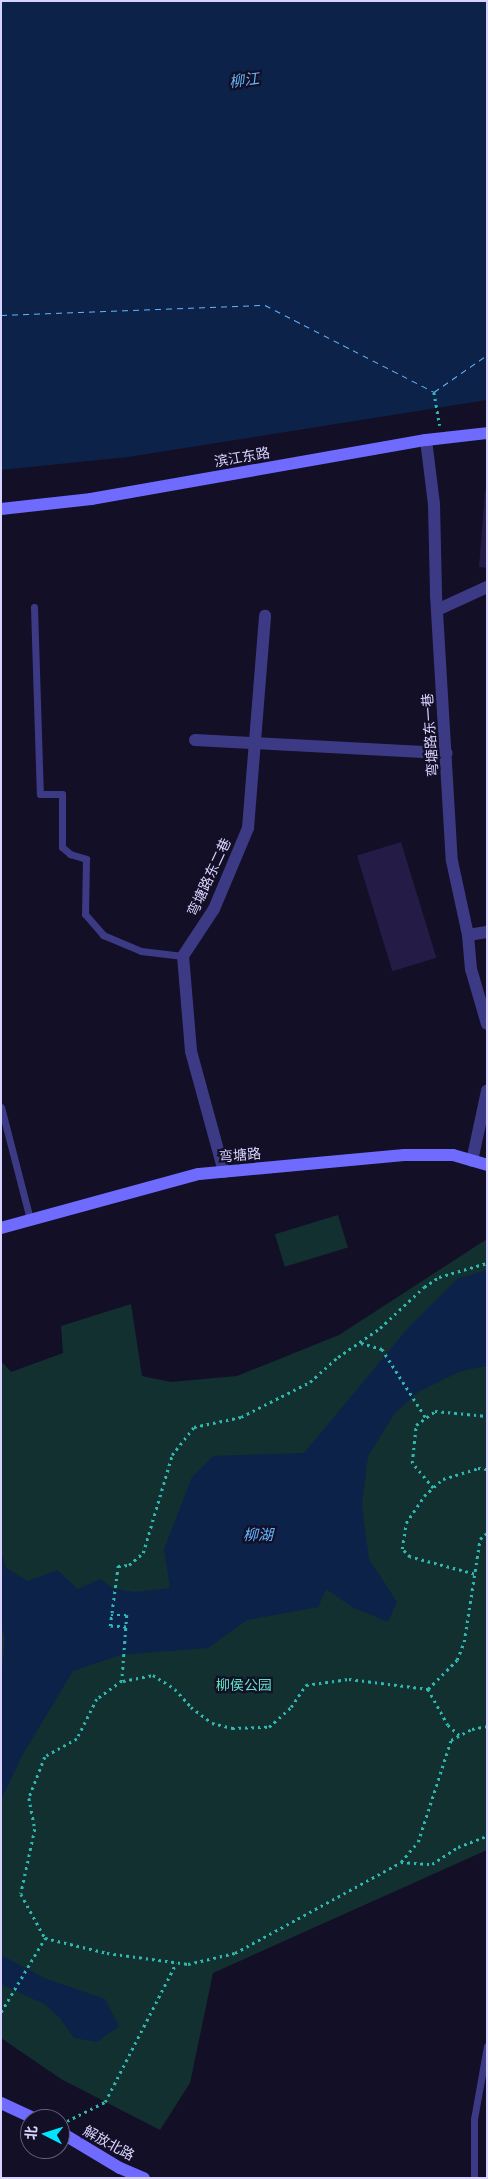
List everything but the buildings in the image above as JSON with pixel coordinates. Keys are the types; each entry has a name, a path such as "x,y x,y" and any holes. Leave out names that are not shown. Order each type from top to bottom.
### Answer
{"street":[{"name":"滨江东路","path":"1,509 91,499 426,440 487,433"},
{"name":"弯塘路东一巷","path":"426,440 434,504 437,610 452,861 468,935 471,968 487,1024"},
{"path":"437,610 487,587"},
{"name":"弯塘路东二巷","path":"183,956 214,909 248,828 265,616"},
{"path":"195,740 447,753"},
{"path":"468,935 487,932"},
{"path":"183,956 191,1051 224,1172"},
{"path":"472,1161 487,1091"},
{"name":"弯塘路","path":"1,1228 200,1174 404,1155 453,1155 487,1165"},
{"path":"1,2103 20,2112"},
{"name":"解放北路","path":"70,2138 120,2168 144,2178"}],"lane":[{"path":"34,607 40,794 62,794 62,847 70,854 86,859 85,914 103,935 141,951 183,956"},
{"path":"1,1107 30,1219"},
{"path":"474,2178 474,2119 487,2046"}],"path":[{"path":"434,392 443,438"},
{"path":"126,1627 110,1626 114,1584 118,1566 129,1565 143,1553 172,1455 194,1427 241,1417 310,1382 338,1357 361,1343 439,1277 487,1263"},
{"path":"361,1343 382,1349 426,1418"},
{"path":"433,1488 412,1463 416,1425 435,1411 487,1416"},
{"path":"474,1574 410,1557 402,1549 406,1523 433,1488 443,1479 478,1468 487,1469"},
{"path":"428,1689 457,1660 464,1642 480,1539 487,1533"},
{"path":"111,1615 127,1616 122,1681"},
{"path":"428,1689 349,1679 306,1685 290,1707 268,1727 232,1728 212,1723 191,1707 175,1689 153,1675 122,1681 97,1699 76,1739 45,1757 29,1798 36,1830 21,1894 45,1938 107,1953 188,1964 235,1953 401,1862 418,1842 451,1740 472,1729 487,1726"},
{"path":"428,1689 448,1725 460,1736"},
{"path":"401,1862 432,1864 458,1847 487,1836"},
{"path":"1,2012 45,1938"},
{"path":"70,2119 104,2102 176,1963"}],"green space":[{"path":"338,1215 348,1248 285,1267 275,1234"},
{"name":"柳侯公园","path":"487,1239 487,1850 213,1973 190,2083 160,2130 61,2079 1,2038 1,1361 11,1372 63,1353 61,1326 131,1304 142,1376 171,1382 237,1376 339,1335"}],"water":[{"name":"柳江","path":"1,1 487,1 487,400 128,457 1,470"},
{"name":"柳湖","path":"487,1270 487,1366 461,1371 418,1392 395,1413 368,1456 362,1505 369,1559 397,1602 388,1622 352,1607 326,1589 318,1607 247,1620 208,1648 120,1655 73,1671 23,1754 1,1800 1,1680 5,1637 1,1625 1,1551 6,1568 28,1581 57,1570 78,1589 100,1579 114,1589 135,1592 170,1588 164,1549 192,1477 213,1456 304,1453 408,1328 457,1279"},
{"path":"1,1955 44,1978 105,1999 119,2026 97,2042 74,2038 59,2017 44,2004 1,1984"}],"ferry route":[{"path":"1,315 265,305 434,392 487,355"}]}
